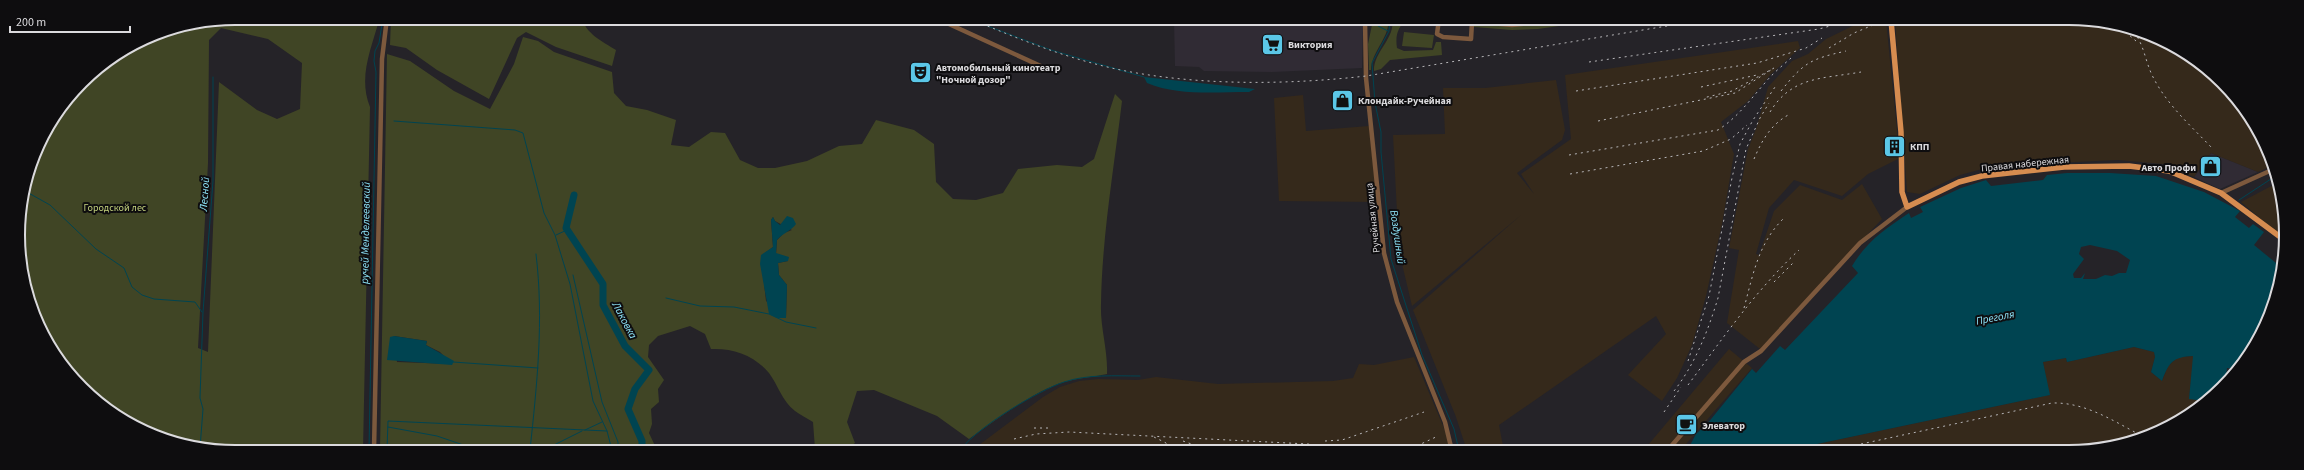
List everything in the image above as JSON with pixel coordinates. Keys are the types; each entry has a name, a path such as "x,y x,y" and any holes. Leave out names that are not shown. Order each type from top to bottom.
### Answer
{"main road":[{"path":"1891,25 1900,132 1902,192 1907,207"},
{"name":"Правая набережная","path":"1907,207 1959,182 1982,176 2064,167 2129,166 2169,171 2221,193 2236,202 2279,236"}],"street":[{"path":"374,445 382,59 386,25"},
{"path":"951,25 1046,68"},
{"name":"Ручейная улица","path":"1365,25 1366,78 1384,253 1397,302 1445,422 1451,445"},
{"path":"1438,25 1437,34 1471,39 1472,25"},
{"path":"2221,193 2269,171"},
{"name":"Правая набережная","path":"1672,445 1744,362 1761,351 1860,243 1907,207"}],"shaded area":[{"path":"1174,25 1363,25 1362,68 1272,72 1204,71 1199,67 1175,66"},
{"path":"1855,25 1886,25 1898,141 1898,159 1868,174 1842,196 1794,180 1769,208 1756,254 1759,255 1774,211 1800,185 1842,200 1862,184 1882,219 1760,349 1727,323 1739,250 1729,248 1748,149 1756,129 1768,87 1792,61 1808,54 1826,39"},
{"path":"1895,25 2083,25 2110,29 2137,36 2186,60 2207,77 2227,97 2244,118 2251,130 2268,168 2258,172 2211,153 2194,177 2163,164 2118,160 2033,164 1986,168 1960,175 1920,194 1907,192"},
{"path":"1798,41 1800,48 1771,74 1748,101 1721,122 1734,154 1722,224 1706,296 1692,345 1677,378 1662,401 1628,375 1666,334 1656,316 1499,425 1503,445 1465,445 1456,417 1413,310 1521,215 1412,306 1399,251 1393,135 1445,134 1443,88 1485,88 1556,80 1565,130 1562,140 1517,173 1534,194 1521,174 1571,139 1565,75"},
{"path":"1303,95 1306,131 1369,126 1377,202 1279,201 1274,98"},
{"path":"2211,153 2258,172 2220,189 2194,177"},
{"path":"2273,185 2279,221 2279,234 2241,202"},
{"path":"2134,347 2154,352 2155,357 2151,372 2162,381 2168,366 2178,357 2194,356 2189,398 2199,400 2174,417 2137,434 2110,441 2083,445 1812,445 2049,395 2043,362 2066,358 2067,362"},
{"path":"1729,349 1752,368 1685,445 1648,445"},
{"path":"1414,357 1446,433 1449,445 979,445 1043,397 1060,387 1079,381 1098,379 1138,380 1156,377 1218,384 1333,381 1353,378 1359,364 1374,365"}],"green space":[{"name":"Городской лес","path":"221,25 377,25 369,53 365,74 365,85 370,107 363,445 221,445 181,438 155,429 118,410 97,393 68,363 53,340 36,303 29,276 25,249 25,221 29,194 36,167 53,130 68,107 107,68 130,53 155,41 167,36 194,29","holes":["221,28 268,39 302,63 300,109 277,119 257,110 219,82 208,352 198,348 208,163 209,40"]},
{"path":"391,25 585,25 591,33 616,50 612,66 556,47 526,32 517,38 489,99 437,70 406,48 390,45"},
{"path":"1372,25 1388,25 1387,32 1374,57 1371,70 1369,70 1368,44"},
{"path":"1402,25 1398,31 1396,39 1397,48 1404,51 1433,50 1436,42 1441,42 1442,55 1390,60 1381,69 1374,71 1377,58 1388,39 1392,26"},
{"path":"1474,25 1566,25 1538,29 1512,30 1474,27"},
{"path":"1404,32 1434,35 1432,48 1402,46"},
{"path":"523,37 538,41 554,52 612,72 614,93 626,106 647,110 676,120 671,145 689,147 711,132 725,133 740,160 758,168 775,168 807,161 839,146 862,144 876,120 914,130 934,144 936,182 953,199 976,200 1003,193 1018,169 1057,165 1082,167 1094,159 1115,94 1122,101 1106,228 1101,304 1107,374 1064,382 1052,386 1027,399 969,439 937,416 874,390 857,391 847,422 855,443 852,445 815,445 813,422 797,412 787,403 769,373 763,367 750,357 735,351 711,349 705,334 690,326 658,336 649,345 648,357 664,380 658,389 659,402 651,409 652,424 649,433 655,445 380,445 387,54 410,61 454,91 490,109 514,64","holes":["773,217 775,221 792,230 784,233 777,240 776,254 788,261 778,263 779,275 787,285 786,317 766,301 761,256 773,247 771,220","394,336 427,341 426,345 440,352 452,364 397,362"]}],"water":[{"path":"1144,77 1255,89 1249,92 1184,92 1147,83"},
{"name":"Преголя","path":"2067,173 2110,173 2156,176 2204,192 2240,211 2235,217 2249,228 2253,224 2264,232 2254,245 2276,263 2277,261 2268,303 2244,352 2231,368 2227,368 2226,374 2199,400 2189,399 2193,356 2176,359 2167,369 2162,381 2151,372 2155,357 2154,352 2134,347 2067,362 2066,358 2043,362 2050,395 1812,445 1690,445 1696,434 1707,424 1752,369 1756,373 1780,346 1785,350 1858,273 1852,266 1870,242 1884,230 1909,213 1911,218 1923,212 1920,207 1961,188 1986,180 1991,186 2043,180 2047,175","holes":["2090,245 2117,251 2130,260 2126,273 2119,273 2112,276 2105,275 2096,279 2083,279 2085,273 2081,278 2074,278 2073,274 2084,259 2079,254 2081,247"]},
{"path":"787,216 793,218 796,224 777,240 776,253 789,257 788,261 778,263 779,275 787,285 786,318 777,318 769,314 760,264 761,255 773,247 771,220 773,217 780,225"},
{"path":"394,336 427,341 426,345 454,361 452,365 387,360 390,337"}],"waterway":[{"name":"ручей Менделеевский","path":"369,445 376,72 374,61 382,25"},
{"path":"985,25 1051,50 1144,77"},
{"name":"Воздушный","path":"1390,25 1389,31 1372,63 1375,103 1381,132 1381,152 1391,259 1422,355 1454,429 1458,445"},
{"path":"1378,26 1388,31"},
{"name":"Лесной","path":"200,442 203,409 200,398 203,312 213,181 213,77"},
{"path":"394,121 515,130 523,133 544,213 555,235 570,284 593,401 607,431 611,445"},
{"path":"2239,200 2271,179"},
{"name":"Лесной","path":"29,193 50,205 96,249 124,268 132,287 142,295 154,299 195,302 202,312"},
{"name":"Лаковка","path":"574,195 566,228 603,284 603,305 625,346 649,370 635,389 628,409 642,441 642,445"},
{"path":"556,235 567,230"},
{"path":"530,445 539,352 539,303 536,254"},
{"path":"573,275 602,402 618,445"},
{"path":"666,298 700,306 734,307 769,314 786,322 816,328"},
{"path":"453,362 538,368"},
{"path":"965,445 970,439 995,420 1025,401 1053,386 1073,379 1102,376 1140,376"},
{"path":"387,445 388,421 607,431"},
{"path":"585,430 602,422"},
{"path":"388,427 437,436 463,445"},
{"path":"554,445 582,431"}],"railway":[{"path":"985,25 1042,47 1097,65 1146,75 1177,79 1241,82 1305,81 1366,76 1673,25"},
{"path":"1589,62 1819,29 1834,25"},
{"path":"1829,48 1854,33 1873,25"},
{"path":"2127,33 2136,41"},
{"path":"2136,36 2152,75 2164,95 2179,114 2212,148"},
{"path":"1576,91 1757,63 1806,48 1822,38"},
{"path":"1781,91 1789,81 1809,63 1846,51"},
{"path":"1569,155 1718,130 1737,114 1770,77 1791,58"},
{"path":"1598,121 1735,93 1774,68 1732,91 1703,98"},
{"path":"1770,112 1779,100 1798,85 1821,78 1861,72"},
{"path":"1701,87 1757,75"},
{"path":"1688,361 1709,296 1740,144 1753,120 1775,87"},
{"path":"1674,391 1682,381 1695,358 1718,298 1746,149 1760,118 1769,103"},
{"path":"1754,159 1760,145 1768,133 1777,123 1790,114"},
{"path":"1570,174 1703,151 1731,139 1747,125"},
{"path":"1744,308 1762,249 1783,219"},
{"path":"1688,385 1754,298 1768,281 1799,250"},
{"path":"1774,282 1794,262"},
{"path":"1664,412 1681,387"},
{"path":"1861,444 2052,403 2088,409 2111,419 2138,434"},
{"path":"1325,441 1342,440 1424,412"},
{"path":"1034,428 1050,428"},
{"path":"1014,439 1036,434 1069,432 1316,445"},
{"path":"1419,445 1438,436"},
{"path":"1154,437 1168,445"},
{"path":"1183,441 1194,445"}],"place":[{"name":"Виктория","path":"1273,44"},
{"name":"Автомобильный кинотеатр \"Ночной дозор\"","path":"920,73"},
{"name":"Клондайк-Ручейная","path":"1342,100"},
{"name":"КПП","path":"1894,146"},
{"name":"Авто Профи","path":"2211,167"},
{"name":"Элеватор","path":"1686,425"}]}
